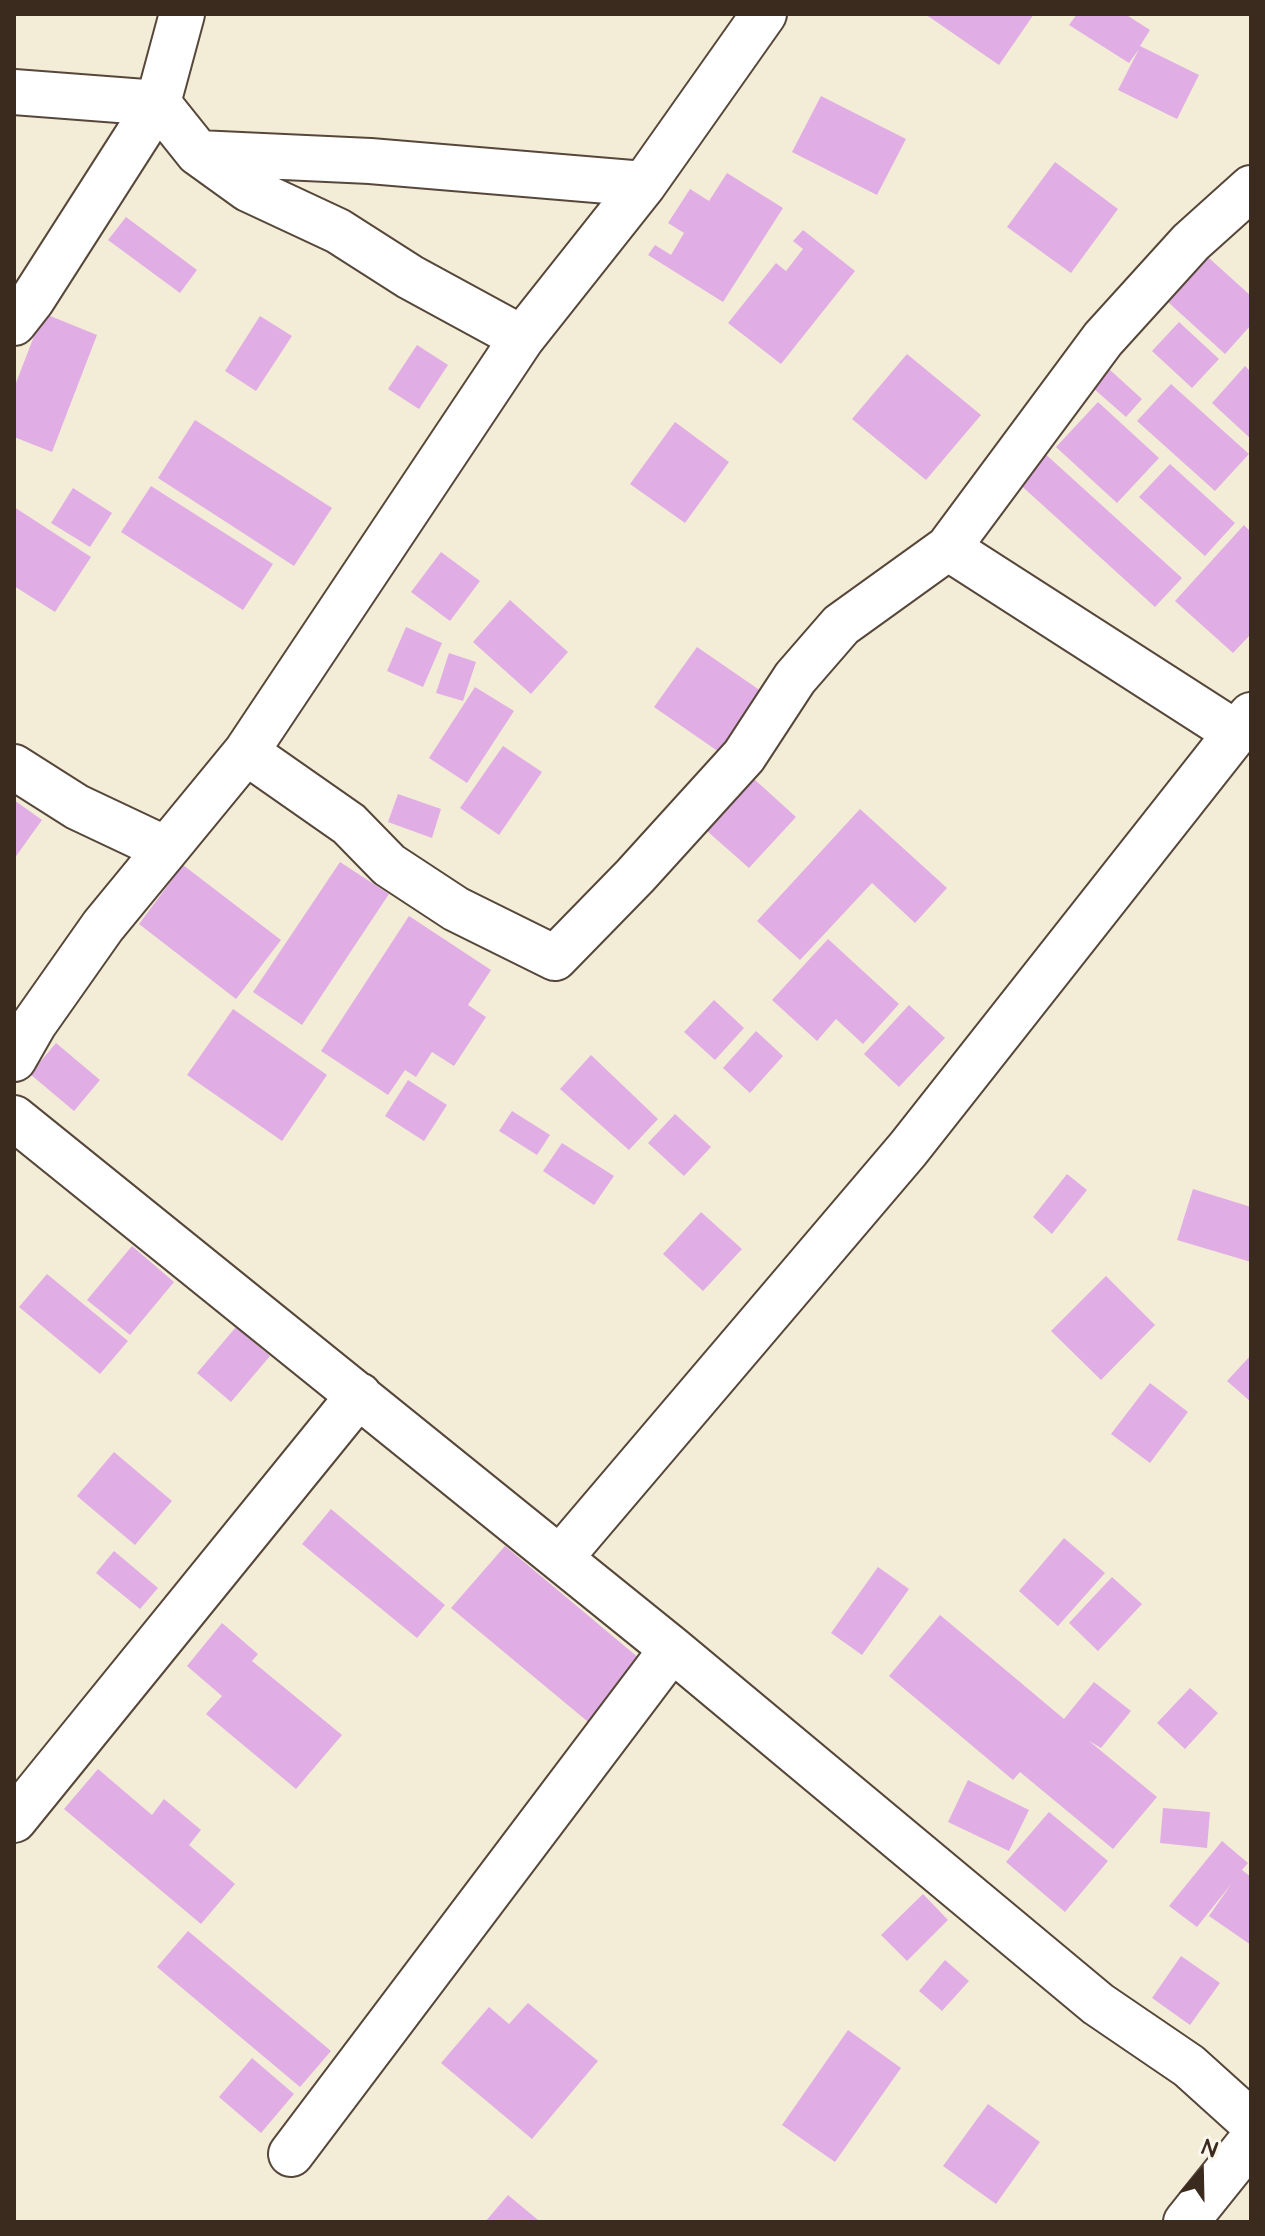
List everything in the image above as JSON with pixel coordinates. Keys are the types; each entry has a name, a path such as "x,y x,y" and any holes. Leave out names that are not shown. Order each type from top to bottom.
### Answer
{"street":[{"path":"14,323 32,300 158,103 182,14"},
{"path":"14,1059 34,1024 103,926 246,752 522,338 644,184 764,14"},
{"path":"14,92 158,103 198,153 248,189 338,231 410,277 522,338"},
{"path":"198,153 370,161 644,184"},
{"path":"246,752 349,824 389,865 456,909 555,958 744,756 795,678 841,625 948,548 1103,339 1191,242 1251,188"},
{"path":"560,1558 908,1149 1243,724 948,548"},
{"path":"14,767 77,807 166,849"},
{"path":"14,1118 672,1649 1098,2004 1189,2066 1251,2122"},
{"path":"14,1820 359,1395"},
{"path":"291,2154 672,1649"},
{"path":"1186,2222 1251,2141"}],"building":[{"path":"925,14 1034,14 999,65"},
{"path":"1077,14 1125,14 1150,30 1140,46 1199,75 1177,119 1118,90 1139,49 1129,63 1069,25"},
{"path":"821,96 906,139 877,195 792,152"},
{"path":"1055,162 1118,209 1071,273 1007,227"},
{"path":"727,173 783,208 723,302 648,255 655,245 671,255 684,233 668,223 690,189 709,201"},
{"path":"126,217 197,270 180,293 108,240"},
{"path":"803,230 855,271 781,364 728,323 776,263 786,271 803,249 793,241"},
{"path":"1209,258 1251,296 1251,325 1225,354 1168,302"},
{"path":"43,313 97,335 52,452 14,437 14,388"},
{"path":"260,316 292,336 256,391 225,371"},
{"path":"1179,322 1219,359 1192,388 1152,351"},
{"path":"417,345 448,365 419,409 388,389"},
{"path":"907,354 981,415 926,480 852,419"},
{"path":"1245,366 1251,372 1251,439 1212,403"},
{"path":"1109,369 1142,399 1126,417 1093,388"},
{"path":"1171,384 1249,454 1215,491 1137,421"},
{"path":"1098,402 1159,458 1117,503 1056,447"},
{"path":"195,420 332,508 294,566 158,478"},
{"path":"675,422 729,462 685,523 630,484"},
{"path":"1042,451 1182,578 1155,607 1015,480"},
{"path":"1170,464 1235,523 1205,556 1139,497"},
{"path":"151,486 273,564 243,610 121,532"},
{"path":"73,488 112,513 90,547 51,523"},
{"path":"14,507 91,557 55,612 14,586"},
{"path":"1244,525 1251,532 1251,634 1233,653 1175,601"},
{"path":"441,552 480,581 450,621 411,592"},
{"path":"510,600 568,652 531,694 473,642"},
{"path":"406,627 442,643 423,687 387,671"},
{"path":"697,647 761,691 719,752 654,707"},
{"path":"449,653 476,662 463,701 436,693"},
{"path":"475,687 514,711 467,783 429,758"},
{"path":"503,746 542,772 499,835 460,808"},
{"path":"754,779 796,817 749,868 707,831"},
{"path":"398,794 441,809 432,838 388,822"},
{"path":"14,800 42,820 14,859"},
{"path":"860,809 947,888 915,923 872,883 800,960 757,921"},
{"path":"340,862 389,894 302,1025 253,992"},
{"path":"183,865 281,940 236,999 139,924"},
{"path":"409,916 491,970 468,1005 486,1017 454,1066 432,1052 416,1077 405,1070 388,1095 321,1051"},
{"path":"828,939 899,1004 863,1044 836,1019 817,1041 772,1000"},
{"path":"714,1000 744,1028 715,1060 684,1032"},
{"path":"909,1005 945,1038 899,1087 864,1054"},
{"path":"233,1009 327,1075 282,1141 187,1075"},
{"path":"756,1031 783,1056 750,1093 723,1068"},
{"path":"56,1043 100,1080 74,1111 30,1074"},
{"path":"591,1055 658,1119 629,1150 560,1089"},
{"path":"408,1080 447,1105 424,1141 385,1116"},
{"path":"512,1111 550,1135 537,1155 499,1131"},
{"path":"675,1114 711,1147 684,1176 648,1143"},
{"path":"562,1143 614,1176 594,1205 543,1171"},
{"path":"1067,1174 1087,1190 1052,1234 1033,1217"},
{"path":"1193,1189 1251,1207 1251,1262 1177,1240"},
{"path":"701,1212 742,1249 703,1291 663,1254"},
{"path":"132,1246 174,1282 130,1335 87,1300"},
{"path":"47,1274 128,1341 100,1374 19,1307"},
{"path":"1106,1276 1155,1325 1101,1380 1051,1331"},
{"path":"236,1327 270,1356 231,1402 197,1373"},
{"path":"1251,1355 1251,1402 1227,1381"},
{"path":"1150,1383 1188,1412 1150,1463 1111,1434"},
{"path":"114,1452 172,1501 135,1545 77,1496"},
{"path":"331,1509 445,1605 417,1638 302,1544"},
{"path":"1064,1538 1105,1573 1058,1626 1019,1591"},
{"path":"505,1546 646,1664 593,1726 451,1608"},
{"path":"114,1551 158,1588 140,1609 96,1573"},
{"path":"878,1567 909,1589 862,1655 831,1633"},
{"path":"1112,1577 1142,1604 1098,1651 1069,1623"},
{"path":"940,1615 1064,1719 1094,1682 1131,1711 1101,1748 1089,1741 1157,1797 1113,1849 1020,1772 1013,1780 889,1676"},
{"path":"222,1623 258,1654 252,1661 342,1735 296,1789 206,1714 222,1696 187,1666"},
{"path":"1190,1688 1218,1713 1185,1749 1157,1723"},
{"path":"98,1769 152,1815 164,1799 201,1830 189,1845 235,1884 201,1924 64,1809"},
{"path":"968,1780 1029,1810 1009,1851 948,1822"},
{"path":"1163,1808 1210,1812 1207,1848 1160,1843"},
{"path":"1049,1812 1108,1861 1065,1912 1006,1862"},
{"path":"1222,1841 1248,1863 1242,1870 1251,1877 1251,1945 1209,1916 1232,1883 1197,1927 1169,1906"},
{"path":"923,1894 948,1920 907,1961 881,1935"},
{"path":"188,1931 331,2051 300,2087 157,1967"},
{"path":"1181,1956 1220,1983 1190,2025 1152,1998"},
{"path":"945,1960 969,1981 942,2011 919,1991"},
{"path":"528,2003 598,2061 532,2139 441,2063 489,2007 509,2024"},
{"path":"848,2030 901,2068 835,2162 782,2125"},
{"path":"252,2058 294,2094 261,2133 219,2097"},
{"path":"988,2104 1040,2142 996,2204 943,2166"},
{"path":"508,2195 538,2220 537,2222 485,2222"}]}
